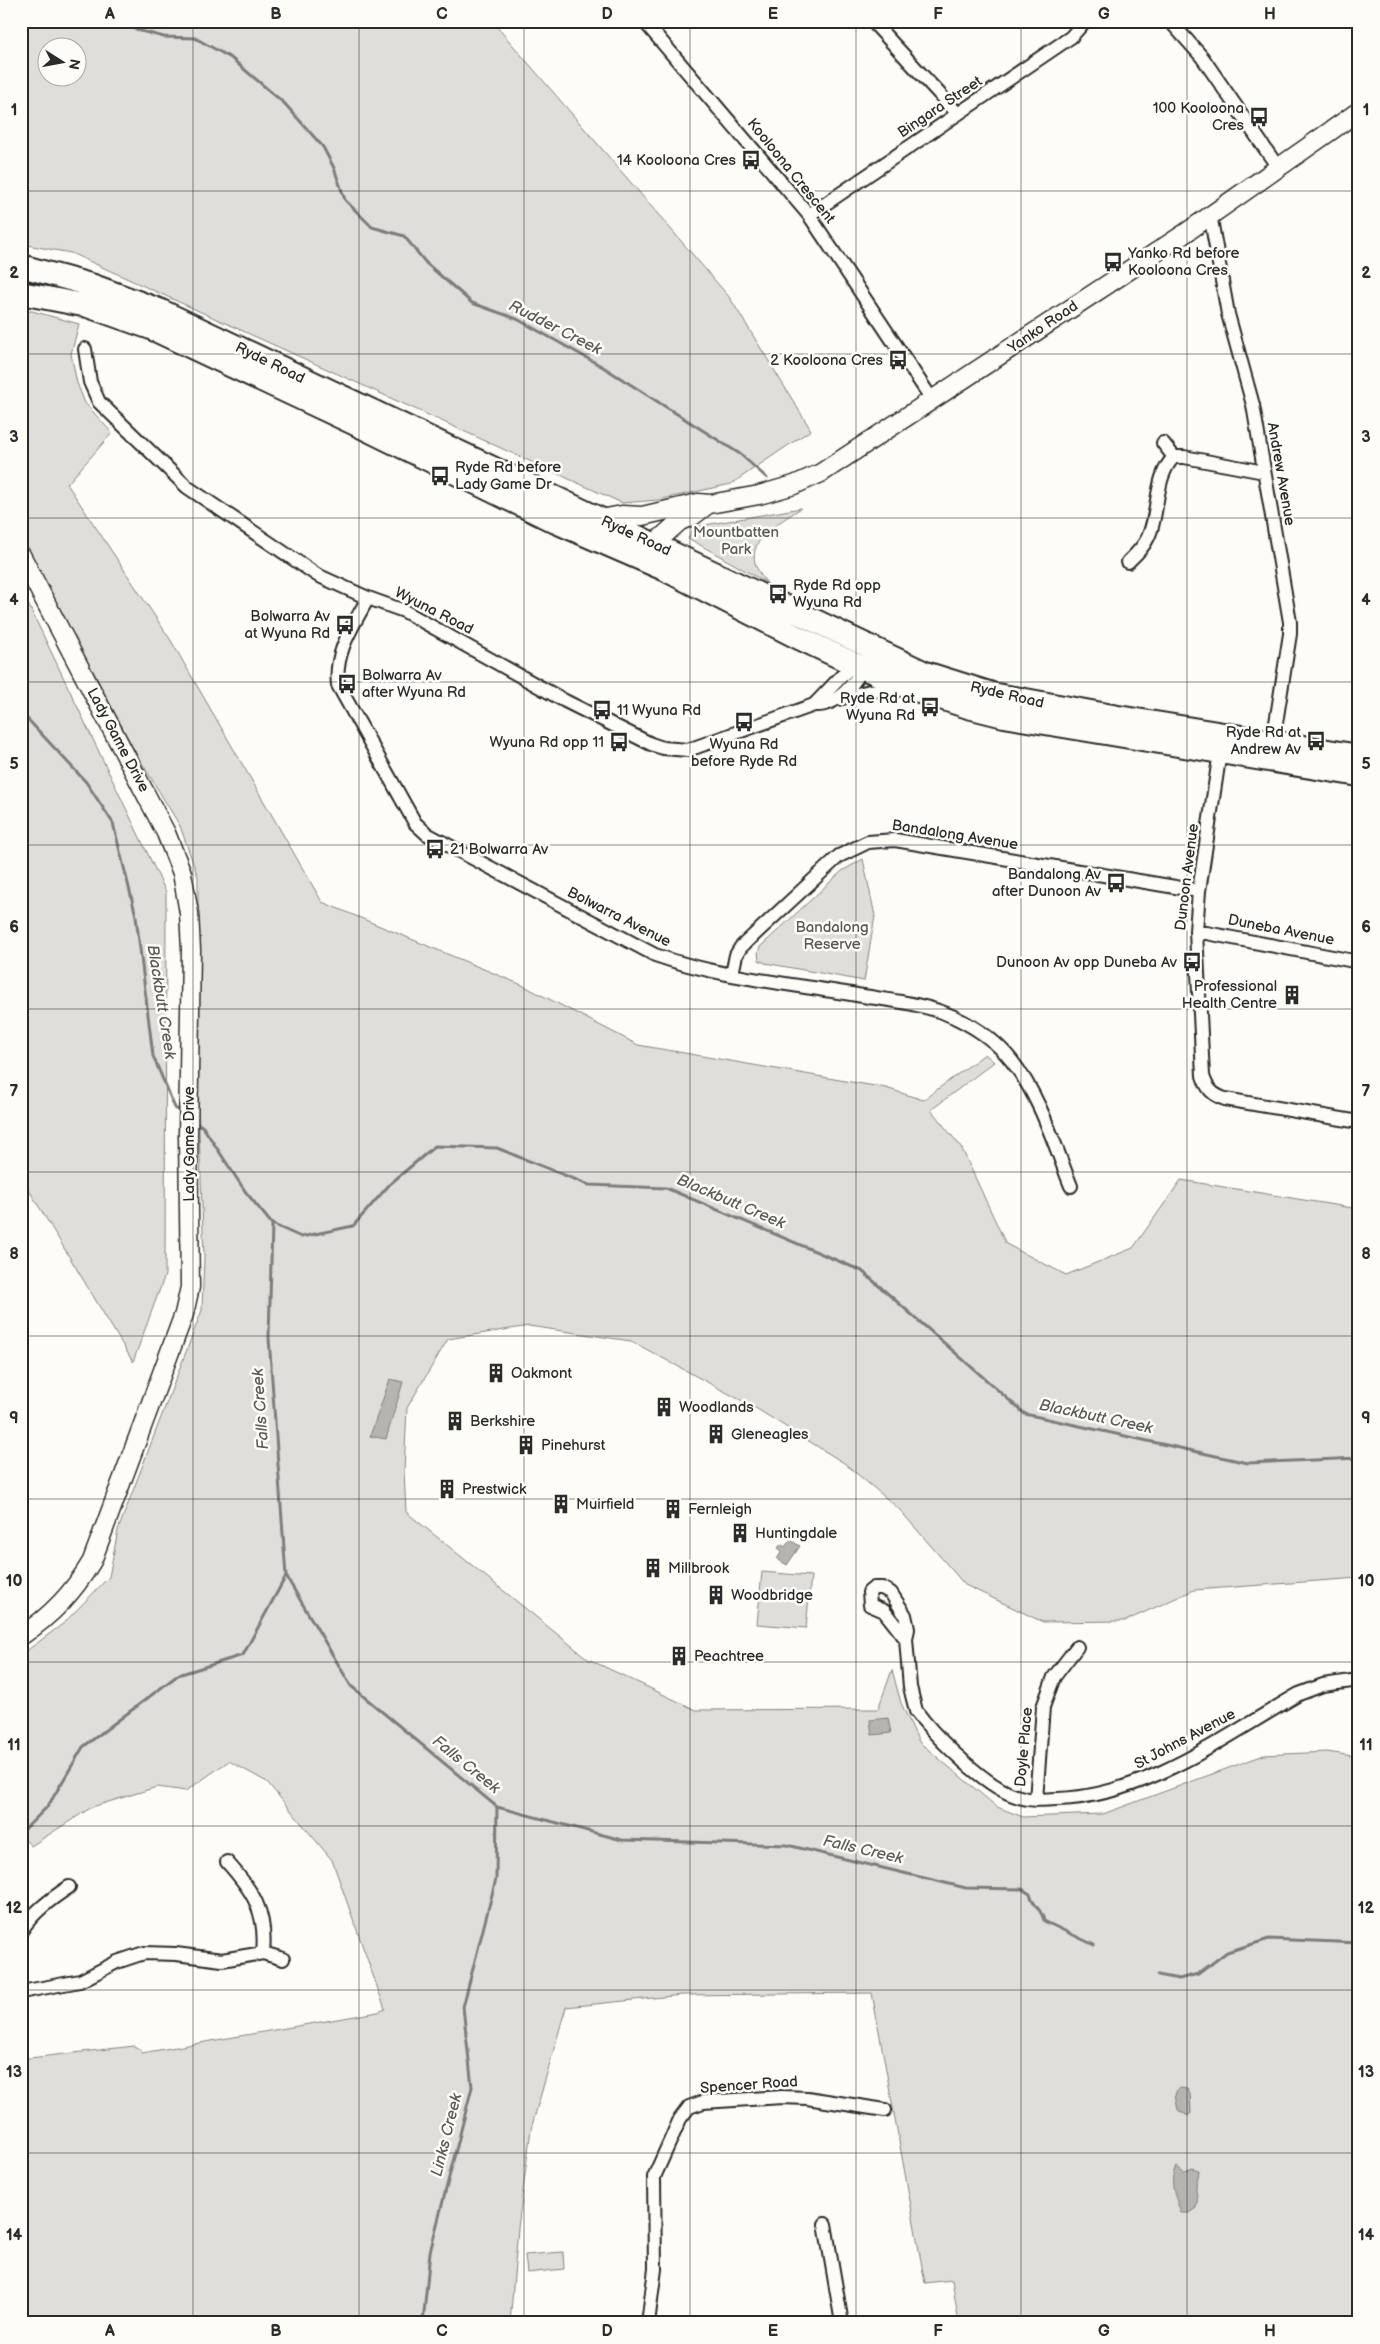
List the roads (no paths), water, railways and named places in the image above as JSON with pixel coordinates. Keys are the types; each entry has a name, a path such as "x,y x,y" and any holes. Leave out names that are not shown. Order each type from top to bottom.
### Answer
{"highway":[{"name":"Ryde Road","path":"21,266 91,285 159,310 601,519 647,547 862,660 907,687 968,707 1004,716 1359,775"},
{"name":"Ryde Road","path":"21,293 88,306 151,328 362,427 556,522 647,547"},
{"path":"21,304 43,297"},
{"name":"Ryde Road","path":"862,660 925,673 992,694 1118,717 1359,756"}],"main road":[{"name":"Yanko Road","path":"601,519 622,515 642,516 680,507 710,504 759,495 794,485 836,464 933,401 1359,111"},
{"name":"Yanko Road","path":"647,547 680,521 694,515 710,504"},
{"path":"647,547 659,526 680,507"},
{"name":"Lady Game Drive","path":"21,555 166,833 182,872 189,913 191,950 188,1135 190,1287 184,1314 92,1561 79,1584 46,1620 21,1636"}],"street":[{"name":"Kooloona Crescent","path":"644,21 809,215 933,401"},
{"path":"872,21 958,114"},
{"name":"Bingara Street","path":"809,215 1071,37 1085,21"},
{"path":"1170,21 1202,57 1277,166"},
{"name":"Andrew Avenue","path":"1210,214 1228,314 1253,405 1290,634 1273,742"},
{"name":"Wyuna Road","path":"85,349 90,382 99,402 187,488 317,575 368,598 404,611 565,701 651,744 663,748 688,750 814,705 847,672 862,660"},
{"path":"1163,443 1174,457"},
{"path":"1128,562 1148,540 1163,476 1168,464 1174,457 1184,457 1264,472"},
{"name":"Bolwarra Avenue","path":"368,598 340,651 337,668 338,685 415,823 426,834 655,956 677,963 732,974 915,1005 953,1016 974,1028 1010,1059 1024,1078 1035,1098 1071,1186"},
{"path":"838,699 859,675 862,660"},
{"name":"Wyuna Road","path":"814,705 824,706 838,699 870,691 907,687"},
{"name":"Dunoon Avenue","path":"1220,752 1199,892 1196,930 1203,1076 1209,1091 1225,1099 1359,1122"},
{"name":"Bandalong Avenue","path":"732,974 736,955 741,947 839,856 874,841 895,840 1199,892"},
{"name":"Duneba Avenue","path":"1196,930 1359,962"},
{"name":"St Johns Avenue","path":"906,1639 912,1700 916,1711 923,1720 988,1782 1016,1796 1036,1800 1078,1798 1112,1792 1137,1783 1161,1773 1299,1694 1323,1685 1359,1680"},
{"name":"Doyle Place","path":"1036,1800 1043,1707 1054,1677 1077,1647"},
{"path":"227,1862 257,1900 264,1938 263,1953"},
{"path":"21,1931 27,1921 48,1901 69,1886"},
{"path":"21,1992 80,1981 117,1962 144,1953 176,1954 222,1960 263,1953 283,1960"},
{"name":"Spencer Road","path":"648,2323 655,2269 654,2178 680,2119 689,2107 703,2102 782,2096 885,2110"},
{"path":"825,2224 842,2323"}],"waterway":[{"name":"Rudder Creek","path":"117,21 137,30 164,37 195,38 231,58 285,104 323,147 334,168 345,200 372,227 404,236 426,263 472,303 517,319 603,367 740,454 767,478"},
{"name":"Blackbutt Creek","path":"21,712 86,782 113,823 136,916 153,1056 175,1108 182,1113"},
{"name":"Blackbutt Creek","path":"194,1121 203,1127 245,1191 272,1224 301,1237 353,1226 390,1184 435,1146 497,1148 589,1185 666,1188 862,1271 1025,1414 1248,1463 1359,1458"},
{"name":"Falls Creek","path":"272,1224 269,1338 286,1576 351,1686 497,1807 622,1840 787,1845 966,1888 1022,1889 1030,1894 1044,1921 1094,1945"},
{"path":"21,1833 48,1806 83,1747 178,1675 243,1655 286,1576"},
{"name":"Links Creek","path":"423,2323 430,2252 472,2087 463,2007 496,1879 497,1807"},
{"name":"Falls Creek","path":"1158,1975 1179,1979 1198,1974 1227,1952 1269,1939 1359,1943"}],"place":[{"name":"100 Kooloona Cres","path":"1259,117"},
{"name":"14 Kooloona Cres","path":"751,160"},
{"name":"Yanko Rd before Kooloona Cres","path":"1113,262"},
{"name":"2 Kooloona Cres","path":"898,360"},
{"name":"Ryde Rd before Lady Game Dr","path":"440,476"},
{"name":"Ryde Rd opp Wyuna Rd","path":"778,594"},
{"name":"Bolwarra Av at Wyuna Rd","path":"345,625"},
{"name":"Bolwarra Av after Wyuna Rd","path":"347,684"},
{"name":"Ryde Rd at Wyuna Rd","path":"930,707"},
{"name":"11 Wyuna Rd","path":"602,710"},
{"name":"Wyuna Rd before Ryde Rd","path":"744,722"},
{"name":"Ryde Rd at Andrew Av","path":"1316,741"},
{"name":"Wyuna Rd opp 11","path":"619,742"},
{"name":"21 Bolwarra Av","path":"435,849"},
{"name":"Bandalong Av after Dunoon Av","path":"1116,883"},
{"name":"Dunoon Av opp Duneba Av","path":"1192,962"},
{"name":"Professional Health Centre","path":"1292,995"},
{"name":"Oakmont","path":"496,1373"},
{"name":"Woodlands","path":"664,1407"},
{"name":"Berkshire","path":"455,1421"},
{"name":"Gleneagles","path":"716,1434"},
{"name":"Pinehurst","path":"526,1445"},
{"name":"Prestwick","path":"447,1489"},
{"name":"Muirfield","path":"561,1504"},
{"name":"Fernleigh","path":"673,1509"},
{"name":"Huntingdale","path":"740,1533"},
{"name":"Millbrook","path":"653,1568"},
{"name":"Woodbridge","path":"716,1595"},
{"name":"Peachtree","path":"679,1656"}],"park label":[{"name":"Mountbatten Park","path":"736,540"},
{"name":"Bandalong Reserve","path":"832,936"}]}
